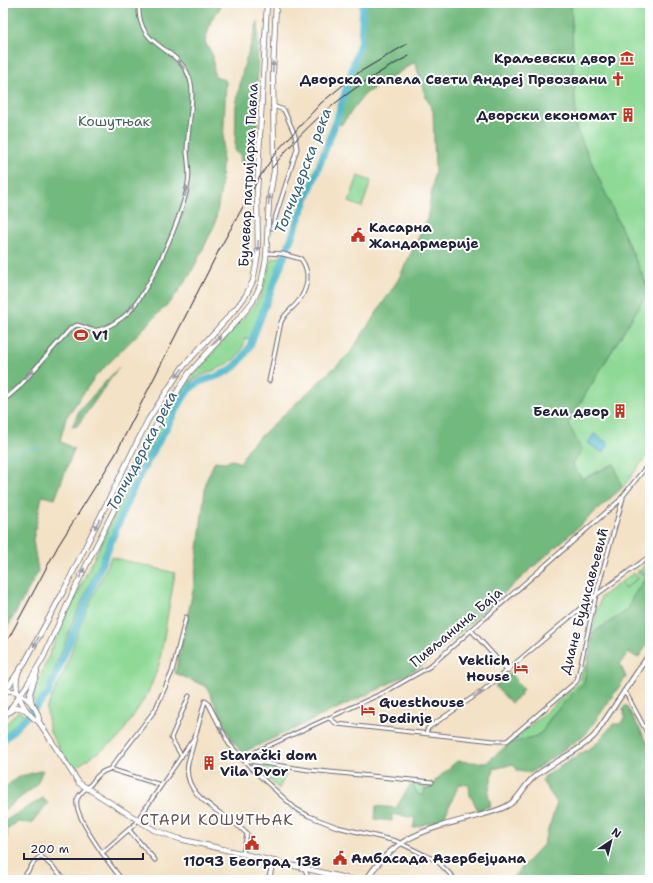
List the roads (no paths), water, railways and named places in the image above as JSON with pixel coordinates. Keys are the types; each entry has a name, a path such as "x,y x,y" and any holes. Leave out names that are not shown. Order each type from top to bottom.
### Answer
{"main road":[{"name":"Булевар патријарха Павла","path":"4,693 9,684 20,671 67,585 156,407 192,356 241,303 253,280 258,254 257,192 267,3"},
{"name":"Булевар патријарха Павла","path":"3,719 38,668 95,546 157,424 190,373 242,315 253,301 261,284 267,253 269,200 274,163 273,106 276,3"},
{"path":"30,709 30,693 38,668"},
{"path":"19,694 16,679 20,671"},
{"path":"4,693 12,690 19,694 36,717 74,777 86,788 137,820 163,834 354,880"},
{"path":"7,714 17,707 30,709"}],"street":[{"path":"3,401 19,387 71,328 77,325 93,330 100,329 118,320 128,312 140,296 152,274 183,206 188,182 187,152 191,82 181,63 144,32 140,19 139,3"},
{"path":"272,228 297,149 295,135 284,110 273,106"},
{"path":"267,253 283,254 301,259 307,270 307,280 301,298 283,316 270,381"},
{"name":"Пивљанина Баја","path":"243,760 257,751 385,692 434,662 624,497 650,462"},
{"name":"Диане Будисављевић","path":"329,718 337,724 506,742 576,682 596,595 624,497"},
{"path":"426,733 428,728 483,691 508,671 596,595 650,556"},
{"path":"122,880 92,837 77,804 78,798 99,774 110,769 155,710 172,672 186,618"},
{"path":"471,630 508,671"},
{"path":"366,880 384,856 410,837 501,809 513,803 536,775 594,737 650,653"},
{"path":"624,693 650,738"},
{"path":"181,756 171,738 189,696"},
{"path":"243,854 248,838 247,833 193,790 187,766 205,702 208,703 228,744 287,802 302,813 337,827 378,836 400,843 437,861 445,867 456,880"},
{"path":"102,853 129,830 137,820 195,736"},
{"path":"243,760 309,770 432,782"},
{"path":"110,769 161,785"},
{"path":"129,830 155,860"},
{"path":"22,880 41,856 66,880"},
{"path":"269,880 273,861"},
{"path":"305,869 309,880"}],"water":[{"path":"594,434 609,444 603,453 588,443"}],"waterway":[{"name":"Топчидерска река","path":"3,741 48,694 130,496 141,473 185,395 190,389 200,382 222,374 235,367 249,348 336,122 361,40 363,3"},
{"path":"3,456 7,457 23,448 41,448"},
{"name":"Топчидерска река","path":"44,704 46,696"}],"railway":[{"path":"3,649 58,546 115,455 220,248 259,178 277,151 321,103 358,73 407,44"},
{"path":"272,168 302,133 334,104 369,79 409,56"}],"place":[{"name":"Краљевски двор","path":"627,58"},
{"name":"Дворска капела Свети Андреј Првозвани","path":"618,79"},
{"name":"Дворски економат","path":"628,115"},
{"name":"Касарна Жандармерије","path":"358,235"},
{"name":"V1","path":"81,335"},
{"name":"Бели двор","path":"620,411"},
{"name":"Veklich House","path":"521,668"},
{"name":"Guesthouse Dedinje","path":"368,710"},
{"name":"Starački dom Vila Dvor","path":"209,763"},
{"name":"11093 Београд 138","path":"252,843"},
{"name":"Амбасада Азербејџана","path":"340,858"}],"district":[{"name":"СТАРИ КОШУТЊАК","path":"217,820"}],"park label":[{"name":"Кошутњак","path":"114,121"}]}
